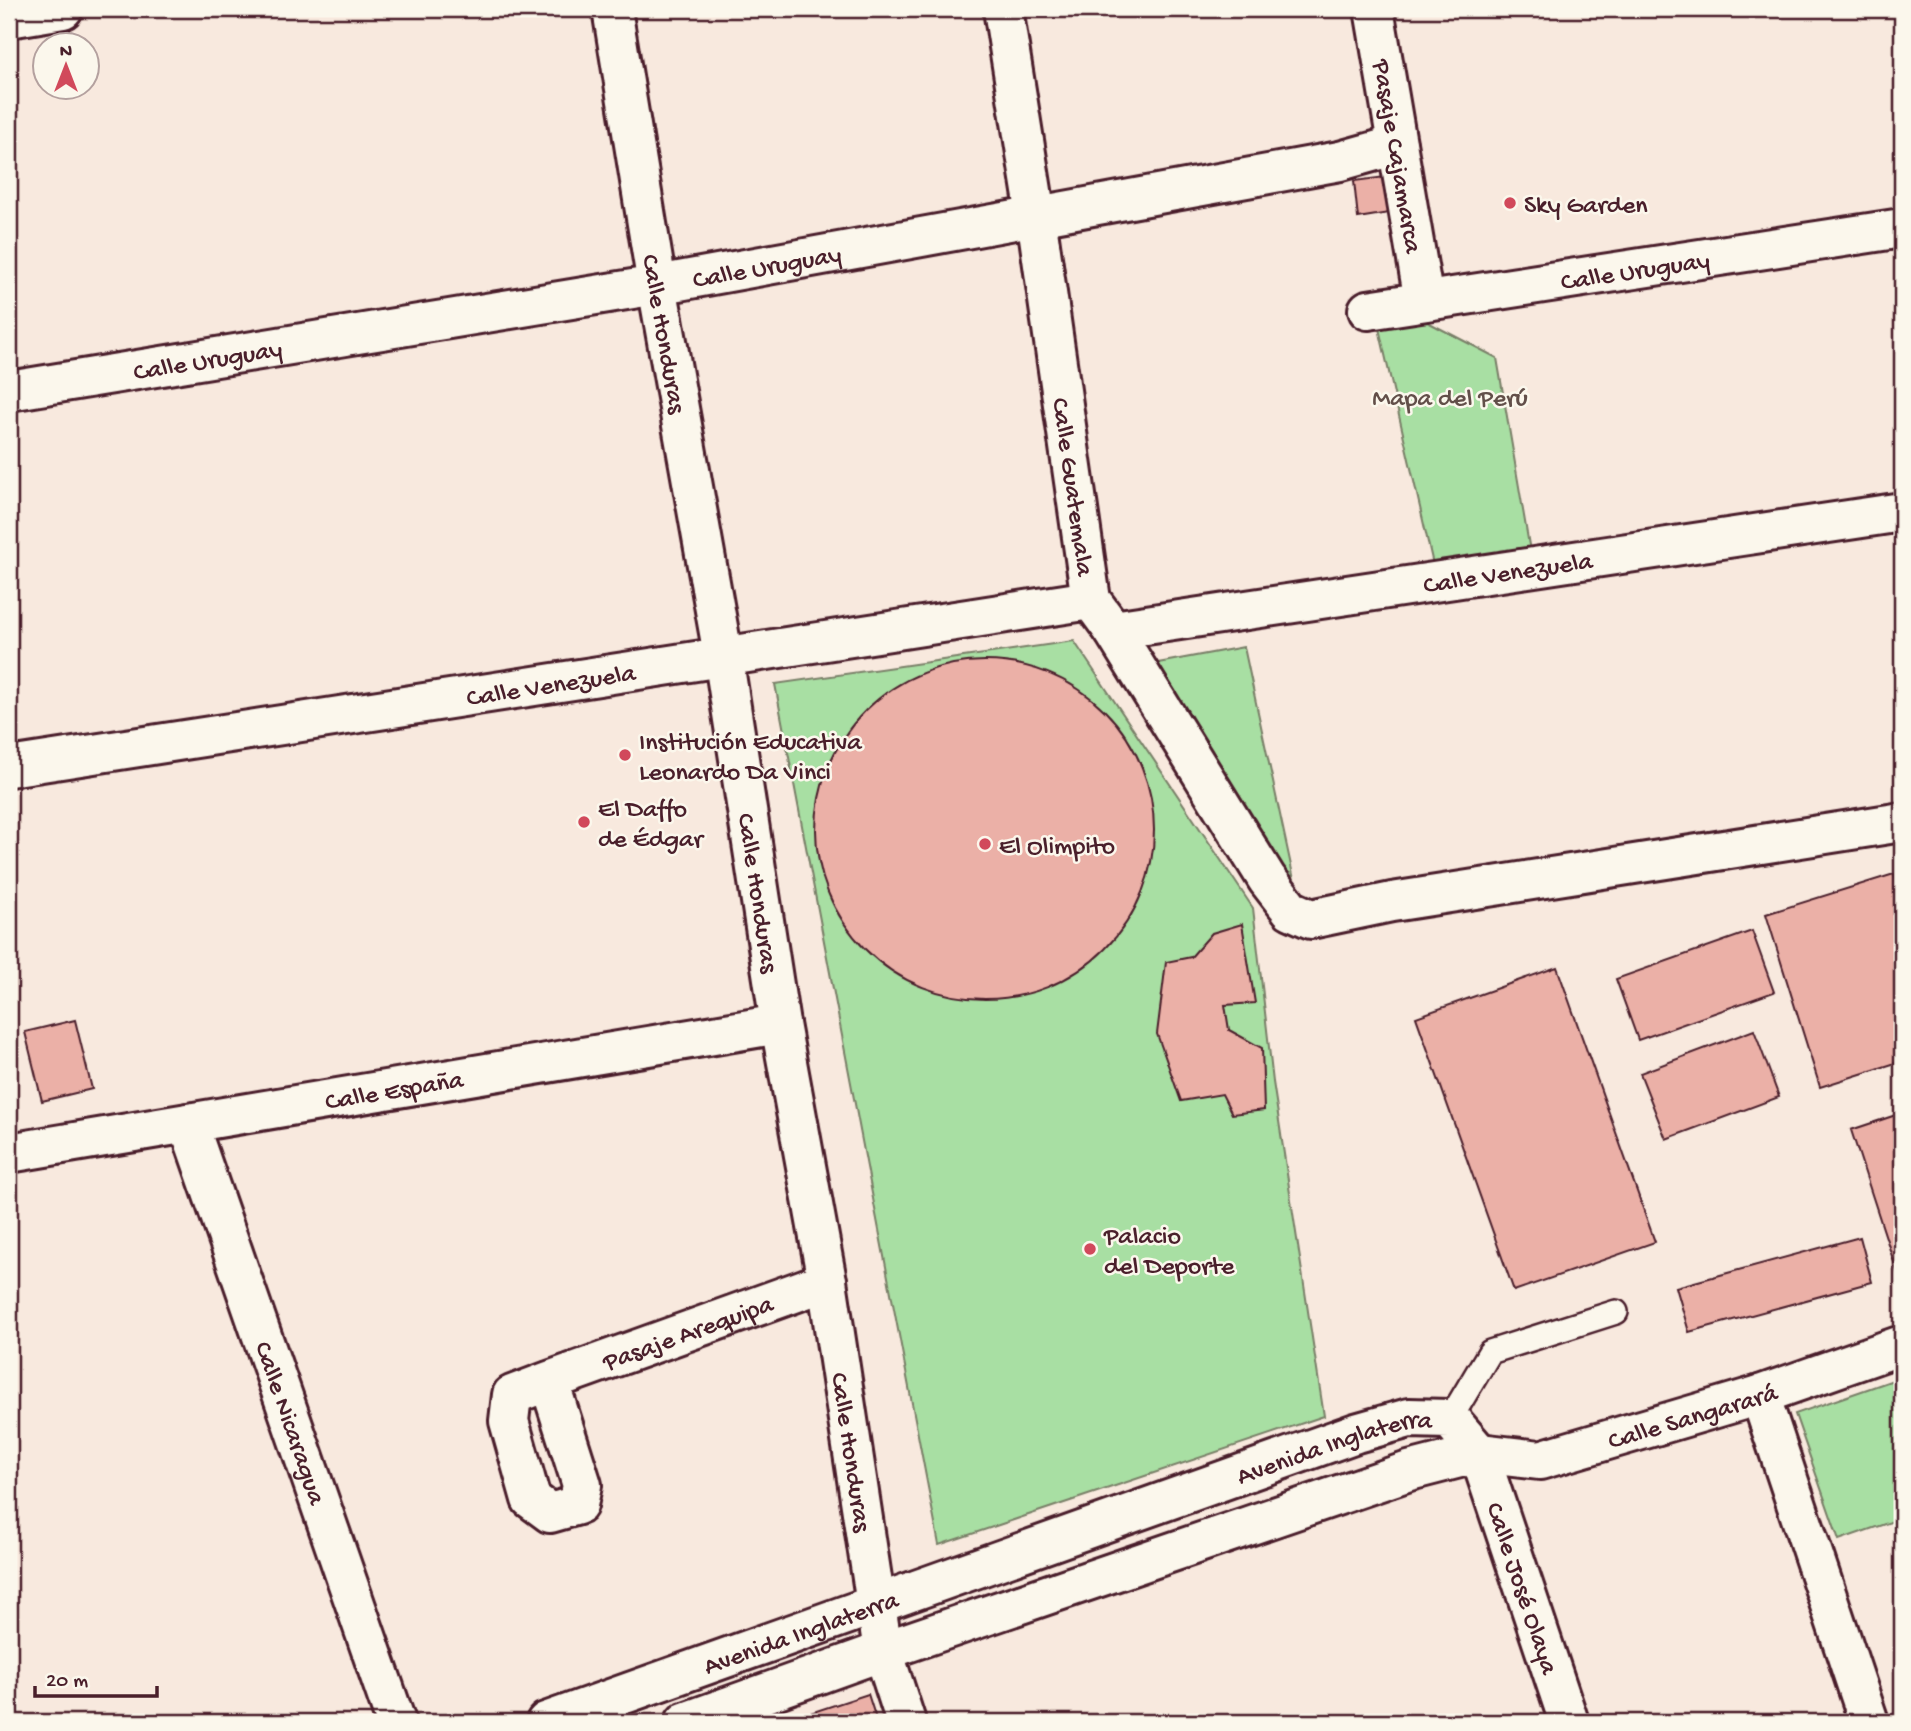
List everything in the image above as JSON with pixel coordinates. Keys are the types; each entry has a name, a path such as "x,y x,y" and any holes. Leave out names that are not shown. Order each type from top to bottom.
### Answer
{"street":[{"path":"9,18 63,9"},
{"name":"Calle Honduras","path":"612,9 657,285 723,655 779,1024 827,1281 883,1651 906,1722"},
{"name":"Calle Guatemala","path":"1003,9 1036,216 1091,600 1113,630 1267,879 1290,910 1311,919 1392,902 1902,822"},
{"name":"Pasaje Cajamarca","path":"1374,9 1424,301"},
{"name":"Calle Uruguay","path":"9,391 657,285 1340,161 1397,145"},
{"name":"Calle Uruguay","path":"1368,310 1902,228"},
{"name":"Calle Venezuela","path":"1113,630 1902,512"},
{"name":"Calle Venezuela","path":"9,767 1091,600"},
{"name":"Calle España","path":"9,1153 779,1024"},
{"name":"Calle Nicaragua","path":"188,1123 397,1722"},
{"name":"Pasaje Arequipa","path":"549,1381 827,1281"},
{"name":"Calle Sangarará","path":"1479,1453 1540,1460 1760,1395 1902,1345"},
{"path":"1760,1395 1869,1722"},
{"name":"Avenida Inglaterra","path":"546,1722 1356,1433 1409,1418 1450,1419 1479,1453 1409,1471 883,1651 685,1722"},
{"name":"Calle José Olaya","path":"1479,1453 1569,1722"}],"lane":[{"path":"1450,1419 1490,1352 1616,1312"}],"green space":[{"name":"Mapa del Perú","path":"1418,317 1497,358 1531,557 1435,573 1378,324"},
{"name":"Palacio del Deporte","path":"1074,641 1253,908 1273,1082 1324,1416 939,1545 775,684"},
{"path":"1244,647 1296,889 1275,861 1158,663"},
{"path":"1902,1377 1902,1518 1839,1540 1795,1414"}],"building":[{"path":"1385,177 1389,213 1358,218 1354,181"},
{"name":"El Olimpito","path":"985,661 1018,664 1050,674 1079,689 1105,710 1126,736 1141,765 1151,797 1154,830 1151,863 1141,895 1126,924 1105,950 1079,971 1050,986 1018,996 985,999 952,996 920,986 891,971 865,950 844,924 829,895 819,863 816,830 819,797 829,765 844,736 865,710 891,689 920,674 952,664"},
{"path":"1894,874 1902,902 1902,1061 1820,1087 1766,914"},
{"path":"1242,924 1255,1003 1225,1005 1229,1030 1262,1048 1264,1110 1232,1114 1222,1094 1181,1101 1157,1034 1166,962 1191,957 1212,933"},
{"path":"1752,931 1774,992 1638,1040 1616,979"},
{"path":"1557,967 1655,1242 1514,1291 1416,1017"},
{"path":"75,1020 92,1089 42,1101 25,1032"},
{"path":"1754,1030 1779,1097 1666,1139 1640,1073"},
{"path":"1902,1113 1902,1284 1901,1284 1851,1130"},
{"path":"1860,1237 1872,1282 1689,1332 1676,1287"},
{"path":"868,1694 877,1722 814,1722 810,1713"}],"place":[{"name":"Sky Garden","path":"1510,203"},
{"name":"Institución Educativa Leonardo Da Vinci","path":"625,755"},
{"name":"El Daffo de Édgar","path":"584,822"},
{"name":"El Olimpito","path":"985,844"},
{"name":"Palacio del Deporte","path":"1090,1249"}]}
